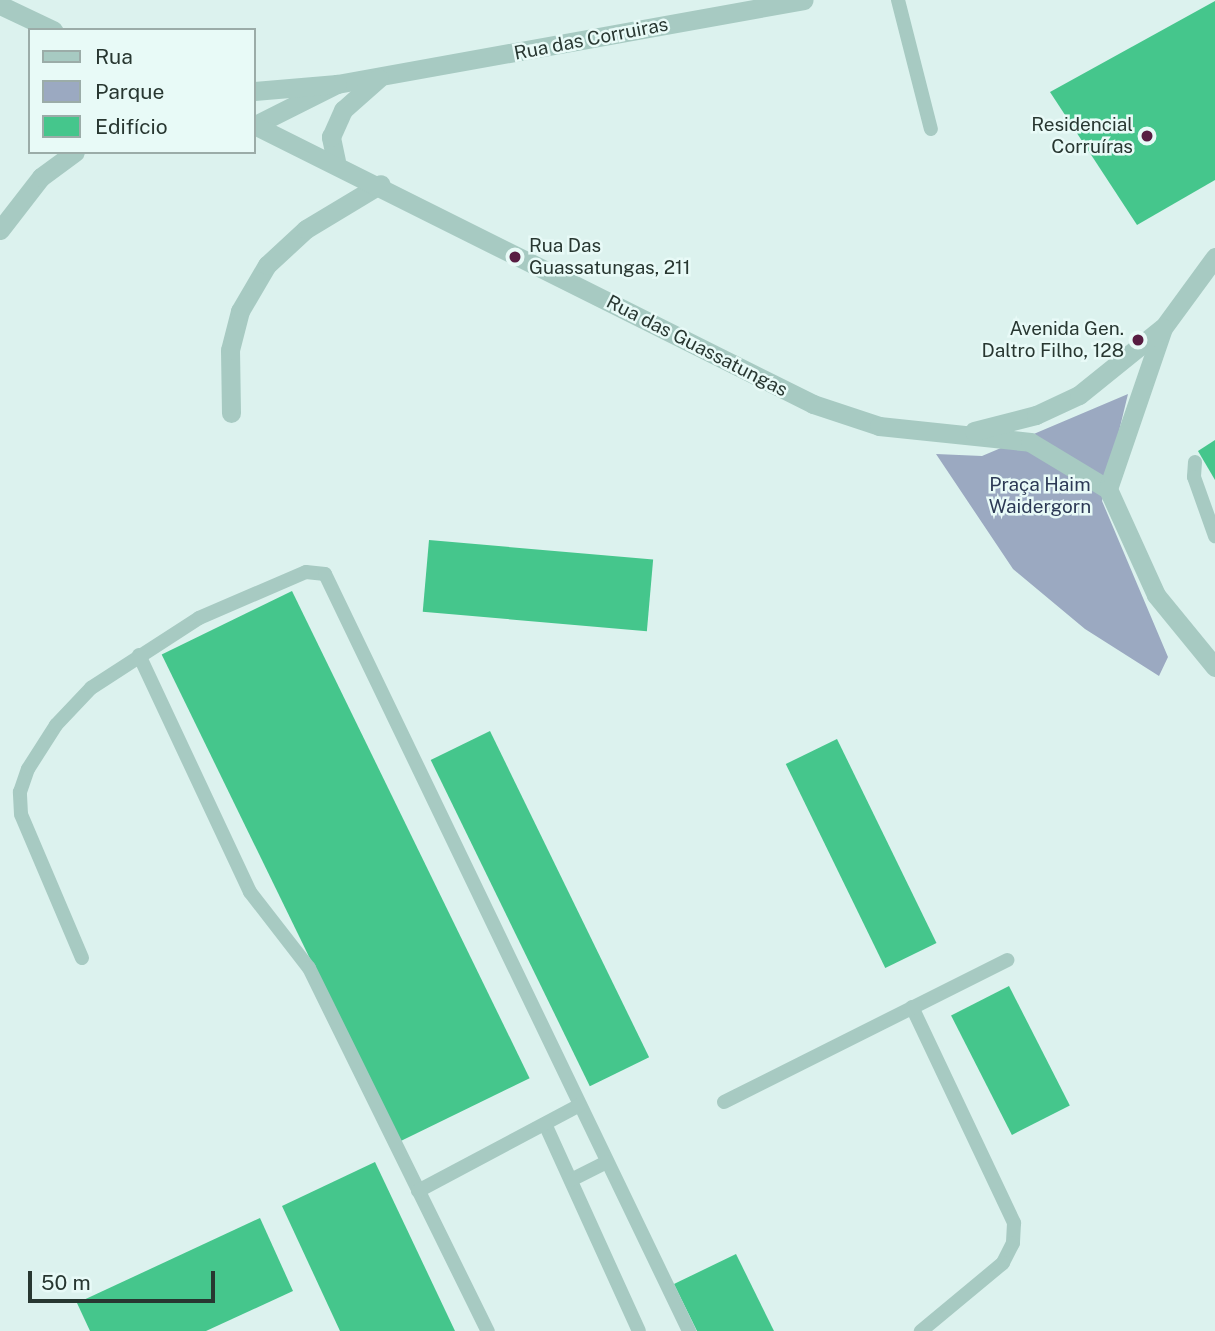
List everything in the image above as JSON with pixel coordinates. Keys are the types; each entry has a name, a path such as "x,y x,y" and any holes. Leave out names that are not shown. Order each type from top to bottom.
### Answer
{"street":[{"name":"Rua das Corruiras","path":"256,124 337,84 803,0"},
{"path":"0,5 49,28"},
{"path":"335,161 331,136 344,110 379,78"},
{"path":"256,91 337,84"},
{"name":"Rua das Guassatungas","path":"256,126 335,161 813,404 879,426 964,434"},
{"path":"0,230 41,177 72,154"},
{"path":"232,413 230,350 240,311 267,265 306,229 381,184"},
{"path":"964,434 1036,415 1079,395 1163,328 1215,257"},
{"path":"1108,489 1163,328"},
{"path":"964,434 1030,442 1108,489 1156,595 1199,653 1215,667"}],"lane":[{"path":"900,7 931,129"},
{"path":"1195,462 1215,536"},
{"path":"82,958 29,835 20,792 56,725 91,688 199,618 306,572 325,575 689,1331"},
{"path":"139,655 250,892 309,968 488,1331"},
{"path":"723,1102 1007,960"},
{"path":"912,1007 1014,1223 1013,1243 1003,1264 921,1331"},
{"path":"418,1191 580,1105"},
{"path":"545,1124 639,1331"},
{"path":"571,1180 607,1162"}],"green space":[{"name":"Praça Haim Waidergorn","path":"1128,394 1102,501 1168,657 1159,676 1085,629 1013,569 936,454 982,456"}],"building":[{"name":"Residencial Corruíras","path":"1215,1 1215,180 1137,225 1050,92"},
{"path":"1215,440 1215,480 1198,451"},
{"path":"429,540 653,560 647,631 423,612"},
{"path":"292,591 530,1078 399,1142 162,655"},
{"path":"490,731 649,1057 590,1086 431,760"},
{"path":"837,739 937,943 885,968 786,764"},
{"path":"1009,986 1070,1105 1012,1135 951,1016"},
{"path":"375,1162 455,1331 340,1331 282,1206"},
{"path":"260,1218 293,1291 206,1331 90,1331 77,1303"},
{"path":"736,1254 774,1331 697,1331 674,1284"}],"place":[{"name":"Residencial Corruíras","path":"1147,136"},
{"name":"Rua Das Guassatungas, 211","path":"515,257"},
{"name":"Avenida Gen. Daltro Filho, 128","path":"1138,340"}]}
